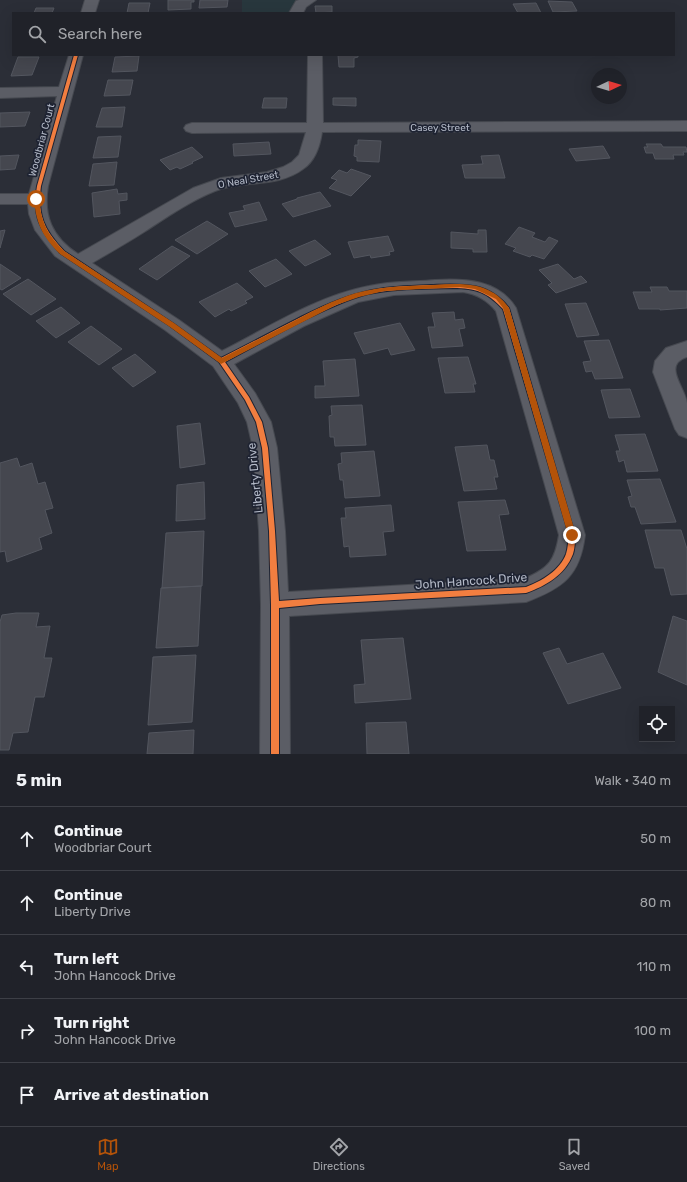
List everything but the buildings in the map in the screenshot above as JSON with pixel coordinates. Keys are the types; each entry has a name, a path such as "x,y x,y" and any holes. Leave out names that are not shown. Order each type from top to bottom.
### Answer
{"street":[{"path":"88,12 92,0"},
{"path":"297,12 301,4 310,0"},
{"name":"Woodbriar Court","path":"76,56 64,91 36,199 38,214 43,230 49,240 62,252 78,262"},
{"name":"O Neal Street","path":"78,262 196,192 225,182 281,174 296,168 306,157 309,151 314,128 315,56"},
{"path":"0,93 64,91"},
{"name":"Casey Street","path":"192,128 687,126"},
{"path":"0,199 36,199"},
{"name":"Liberty Drive","path":"78,262 172,325 221,361 248,399 259,422 265,448 272,531 275,604 275,754"},
{"name":"John Hancock Drive","path":"221,361 327,306 358,295 384,289 460,285 485,290 498,298 506,308 572,535 569,554 558,572 541,585 526,590 275,604"},
{"path":"686,427 664,372 666,361 674,353 687,349"}],"shaded area":[{"path":"242,0 310,0 298,12 242,12"}],"cycle path":[{"path":"76,56 39,186 37,196 38,214 44,230 62,252 172,325 221,361 247,399 259,422 265,448 272,531 275,605 275,754"},
{"path":"221,361 326,307 358,295 394,289 453,286 481,289 489,293 506,308 572,535 569,554 562,567 546,581 526,590 320,601 275,605"}],"route":[{"path":"36,199 38,214 43,230 49,240 62,252 172,325 221,361 334,303 358,295 384,289 460,285 485,290 498,298 506,308 568,515 572,535"}]}
